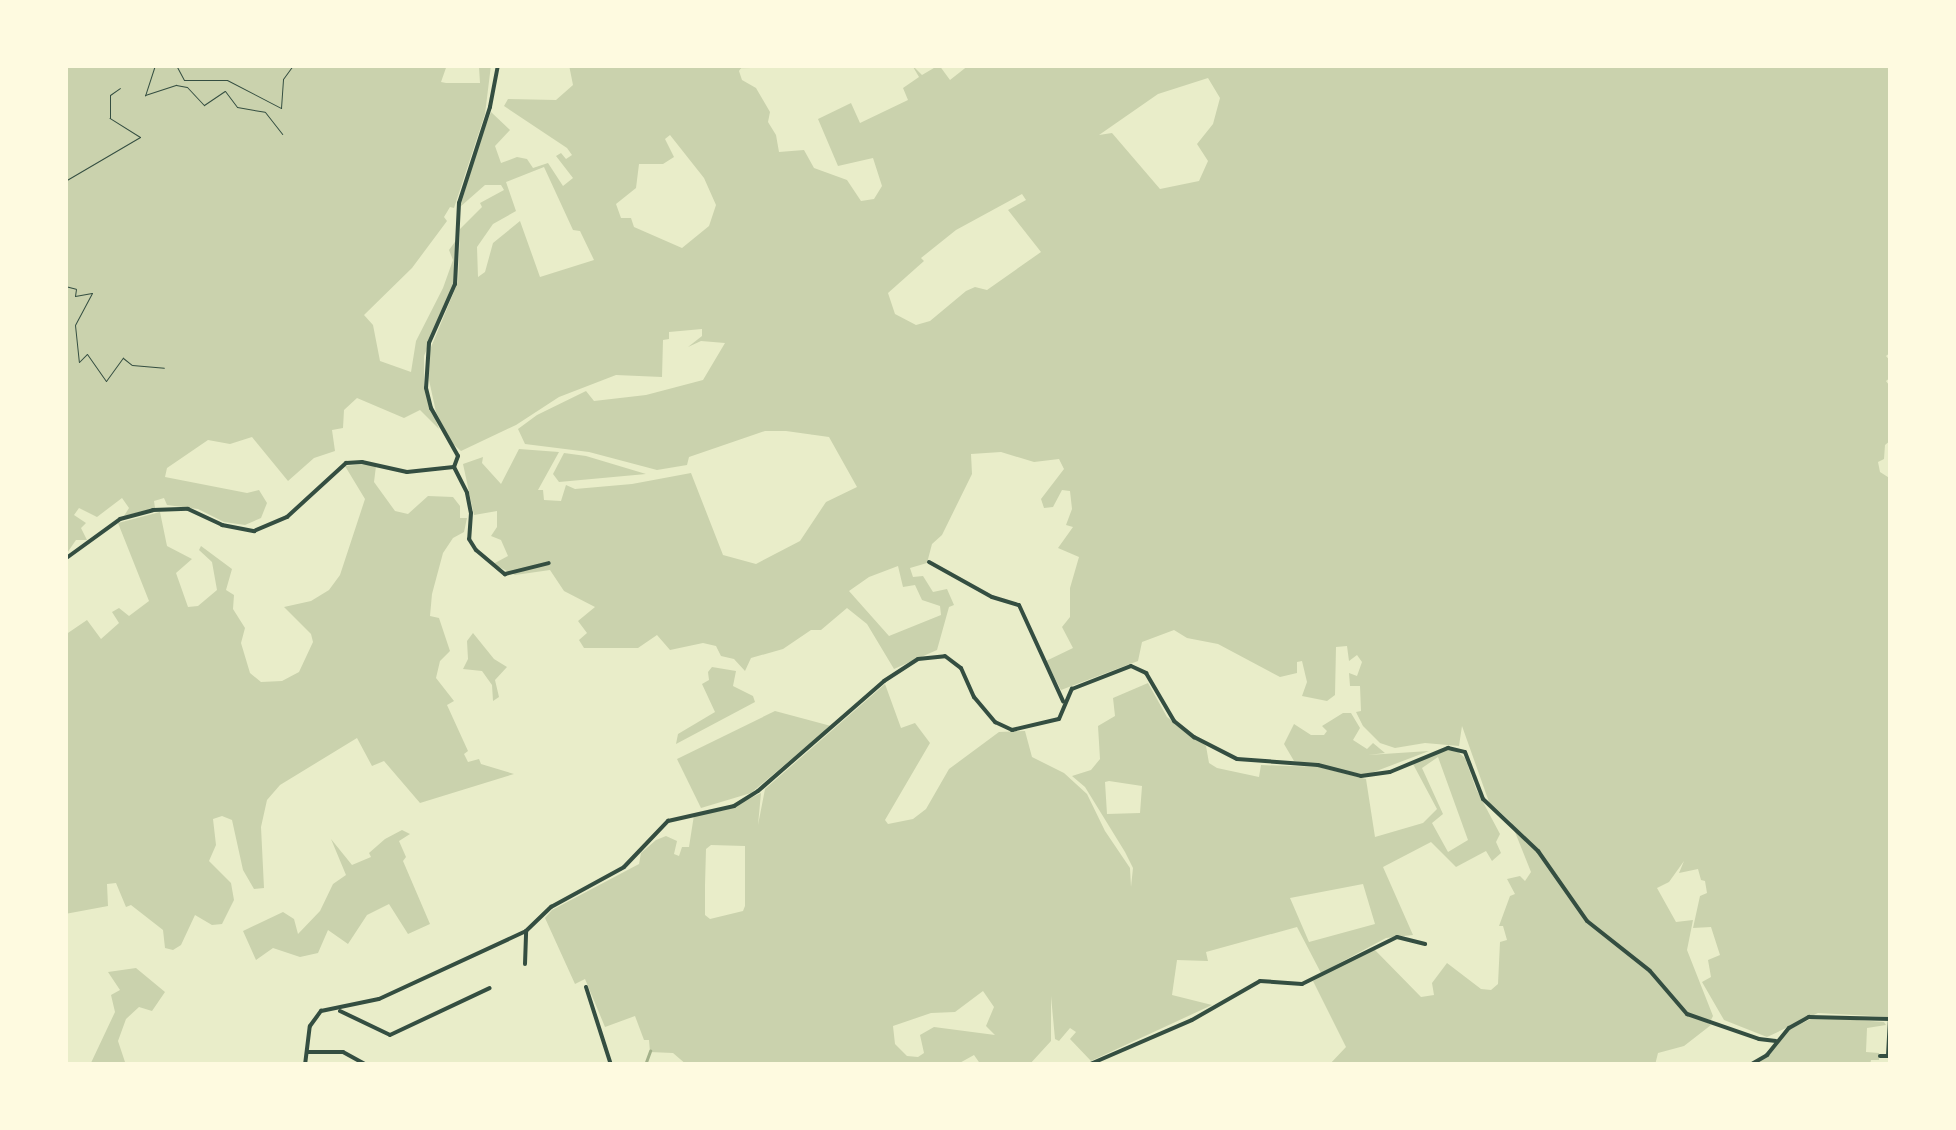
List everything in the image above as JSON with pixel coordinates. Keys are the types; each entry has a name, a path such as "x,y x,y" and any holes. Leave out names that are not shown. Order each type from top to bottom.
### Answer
{"street":[{"path":"454,467 458,456 429,398 425,357 456,284 460,260 457,211 498,65"},
{"path":"65,559 120,519 152,510 188,509 222,525 254,531 286,516 346,463 378,464 407,472 454,467"},
{"path":"454,467 461,475 472,512 469,539 490,565 505,574 550,563"},
{"path":"929,562 992,597 1019,604 1063,701"},
{"path":"305,1065 307,1035 318,1015 379,1000 526,931 551,906 624,867 668,821 734,806 758,791 884,681 918,659 945,656 961,668 974,697 994,722 1012,730 1059,719 1063,701 1072,690 1130,666 1146,673 1174,721 1194,738 1238,759 1318,765 1361,776 1390,772 1448,748 1465,752 1483,798 1538,852 1587,921 1650,972 1687,1014 1776,1041"},
{"path":"525,964 526,931"},
{"path":"1088,1065 1192,1020 1260,981 1302,984 1397,936 1425,944"},
{"path":"586,987 612,1065"},
{"path":"340,1011 390,1035 490,988"},
{"path":"1750,1065 1767,1054 1797,1022 1823,1014 1891,1020 1888,1056 1880,1056"},
{"path":"307,1052 343,1052 366,1065"}],"path":[{"path":"155,65 146,95 176,85 187,87 204,105 225,91 237,107 265,112 282,134"},
{"path":"176,65 184,80 227,80 281,108 283,79 292,65"},
{"path":"65,181 140,137 110,118 110,94 120,88"},
{"path":"65,286 76,289 75,296 92,293 75,325 78,362 88,354 106,381 124,358 132,365 164,368"}],"green space":[{"path":"65,65 447,65 441,82 480,83 479,67 474,65 491,65 485,114 454,208 450,207 444,217 447,221 412,268 364,315 373,325 380,361 411,372 416,341 443,288 453,260 449,250 457,239 454,283 424,356 424,388 439,429 420,410 404,418 357,398 344,410 343,428 332,430 335,451 314,458 288,481 252,437 230,444 208,440 167,468 165,477 247,493 259,490 267,503 261,518 245,525 224,522 198,509 167,505 164,498 154,501 155,508 124,516 129,508 122,498 97,517 79,508 74,515 86,523 81,528 87,540 76,540 65,556"},
{"path":"569,65 743,65 739,71 742,80 756,88 770,112 768,122 776,135 779,152 804,150 814,168 847,180 861,201 874,199 882,186 873,158 838,166 818,119 851,103 860,123 908,100 903,88 919,77 912,65 922,75 939,65 950,80 969,65 1891,65 1891,352 1886,356 1891,362 1891,377 1886,381 1891,388 1891,440 1885,445 1884,459 1878,462 1880,472 1891,479 1891,1017 1818,1013 1767,1037 1724,1020 1702,982 1711,977 1708,960 1720,955 1711,927 1693,928 1700,896 1707,893 1705,881 1698,869 1679,873 1684,861 1669,882 1657,888 1676,922 1693,920 1687,950 1713,1016 1711,1020 1699,1018 1711,1025 1684,1046 1658,1053 1655,1065 1329,1065 1346,1047 1313,981 1373,948 1421,997 1434,995 1432,983 1447,963 1481,989 1491,990 1498,984 1500,942 1507,940 1503,926 1499,926 1510,896 1515,894 1507,879 1520,876 1525,881 1531,872 1511,822 1489,802 1462,726 1459,746 1425,743 1395,748 1380,743 1363,726 1356,712 1361,711 1360,686 1350,686 1349,673 1357,676 1362,662 1357,655 1349,661 1347,646 1336,647 1335,695 1327,701 1302,696 1307,682 1302,661 1297,662 1297,673 1280,677 1218,644 1187,638 1174,630 1142,642 1138,661 1061,690 1046,661 1073,648 1062,627 1070,617 1070,588 1079,557 1058,548 1073,527 1066,525 1072,509 1070,491 1062,490 1053,507 1044,508 1041,499 1064,469 1059,459 1034,462 1001,452 971,454 972,474 942,535 932,544 927,563 910,568 913,577 923,576 933,592 947,589 954,605 949,607 937,650 894,669 867,624 847,608 821,630 811,630 783,649 751,658 745,671 734,659 721,656 716,646 703,643 670,650 657,635 638,648 584,648 579,640 587,633 578,621 595,607 564,591 550,570 515,575 493,564 508,556 501,540 491,536 497,527 497,511 474,515 463,464 483,457 482,463 501,484 519,449 559,452 538,490 543,490 544,500 561,501 566,485 575,489 632,484 691,473 723,555 756,564 800,541 826,502 857,487 829,437 786,431 765,431 689,457 687,465 657,470 589,452 525,444 518,429 586,391 594,401 646,395 703,380 725,343 701,341 688,347 702,336 702,329 669,332 669,339 663,340 662,377 616,375 559,397 516,425 461,451 451,442 436,412 427,371 429,352 458,282 460,229 482,207 480,203 504,190 501,185 485,185 460,207 479,144 491,112 510,130 495,146 501,163 517,157 527,159 533,168 548,163 563,186 573,178 556,156 561,153 566,159 572,155 567,148 504,106 508,99 556,100 573,85","holes":["1208,78 1220,98 1213,124 1197,144 1208,161 1199,181 1160,189 1112,133 1099,135 1158,94","670,135 704,178 716,205 709,226 682,248 634,227 631,218 621,218 616,204 636,188 639,164 663,164 674,157 665,139","544,167 573,230 580,231 594,260 540,277 520,221 493,243 485,272 478,277 477,247 493,224 516,211 506,182","1022,194 1026,200 1008,210 1041,252 987,290 975,287 966,291 930,321 916,325 895,314 888,293 924,261 921,258 956,230","898,566 903,587 915,585 922,600 940,606 941,615 889,636 849,591 869,577"]},
{"path":"564,453 646,474 559,482 553,474"},
{"path":"345,466 376,466 374,482 395,511 408,514 428,496 453,497 460,506 460,518 467,518 464,532 453,538 443,553 432,594 430,616 439,618 450,651 440,661 436,678 454,701 447,705 468,751 464,754 468,762 479,759 481,764 514,774 420,803 384,761 372,766 357,738 280,785 267,800 261,827 264,888 254,889 243,870 232,820 222,816 213,819 216,845 209,861 231,883 234,900 222,924 212,925 195,915 181,945 173,950 165,948 163,930 131,905 126,907 116,883 107,884 108,906 65,914 65,635 87,620 101,639 119,623 112,612 119,608 129,616 149,601 118,523 160,512 167,546 192,559 176,573 188,607 198,606 217,590 212,562 199,550 201,546 232,569 226,590 234,595 233,609 245,628 241,643 250,673 261,682 282,681 299,672 313,642 311,634 284,607 311,601 329,590 340,575 365,499"},
{"path":"473,633 494,659 507,667 495,680 499,697 493,701 492,685 482,671 463,669 468,659 467,641"},
{"path":"712,667 736,671 733,686 753,696 755,702 676,744 678,734 715,712 702,684 709,680"},
{"path":"1148,683 1167,717 1206,746 1209,763 1217,768 1259,777 1261,765 1319,767 1366,779 1375,837 1423,823 1437,809 1413,764 1445,750 1457,751 1465,758 1500,834 1496,842 1501,853 1492,861 1486,851 1456,867 1431,842 1383,867 1413,935 1386,938 1321,973 1297,927 1206,952 1208,961 1177,960 1172,995 1212,1005 1091,1061 1070,1039 1076,1032 1070,1028 1059,1041 1055,1039 1051,996 1051,1041 1029,1065 981,1065 974,1055 956,1065 687,1065 673,1053 650,1052 649,1040 644,1040 635,1016 605,1027 585,979 575,984 545,918 552,910 639,864 641,853 656,840 666,836 677,841 674,854 679,856 682,847 689,847 694,815 726,810 761,793 758,825 765,789 885,684 901,728 915,723 930,743 885,820 888,824 913,819 926,809 949,769 999,732 1025,731 1032,757 1064,773 1087,794 1105,831 1130,868 1131,887 1133,868 1125,852 1085,787 1072,776 1091,770 1100,759 1098,726 1115,716 1113,698","holes":["1438,757 1468,840 1448,852 1432,823 1443,814 1422,768","1105,782 1142,786 1140,813 1107,814","711,845 745,846 743,911 710,919 705,915 706,849","1363,884 1375,924 1309,942 1290,898","983,991 994,1007 986,1026 995,1035 934,1027 920,1035 924,1053 907,1056 895,1044 893,1026 931,1013 955,1012"]},
{"path":"775,711 831,726 751,793 701,808 677,759"},
{"path":"1343,713 1351,713 1360,728 1353,740 1367,749 1373,743 1385,753 1368,755 1429,751 1366,775 1294,761 1284,744 1294,724 1311,735 1324,735 1327,731 1322,726"},
{"path":"402,830 410,834 399,841 406,857 403,861 430,924 408,934 389,904 367,915 348,944 328,930 318,953 300,957 273,948 256,960 243,931 283,912 294,919 298,934 320,911 333,884 346,875 331,839 352,865 371,857 369,853 385,839"},
{"path":"136,968 165,992 152,1011 139,1007 126,1019 118,1041 126,1065 90,1065 115,1012 111,995 120,990 108,972"},
{"path":"1815,1017 1884,1022 1886,1025 1867,1028 1866,1052 1879,1053 1879,1060 1871,1060 1870,1065 1754,1065 1790,1029"}],"waterway":[{"path":"645,1065 650,1051"}]}
